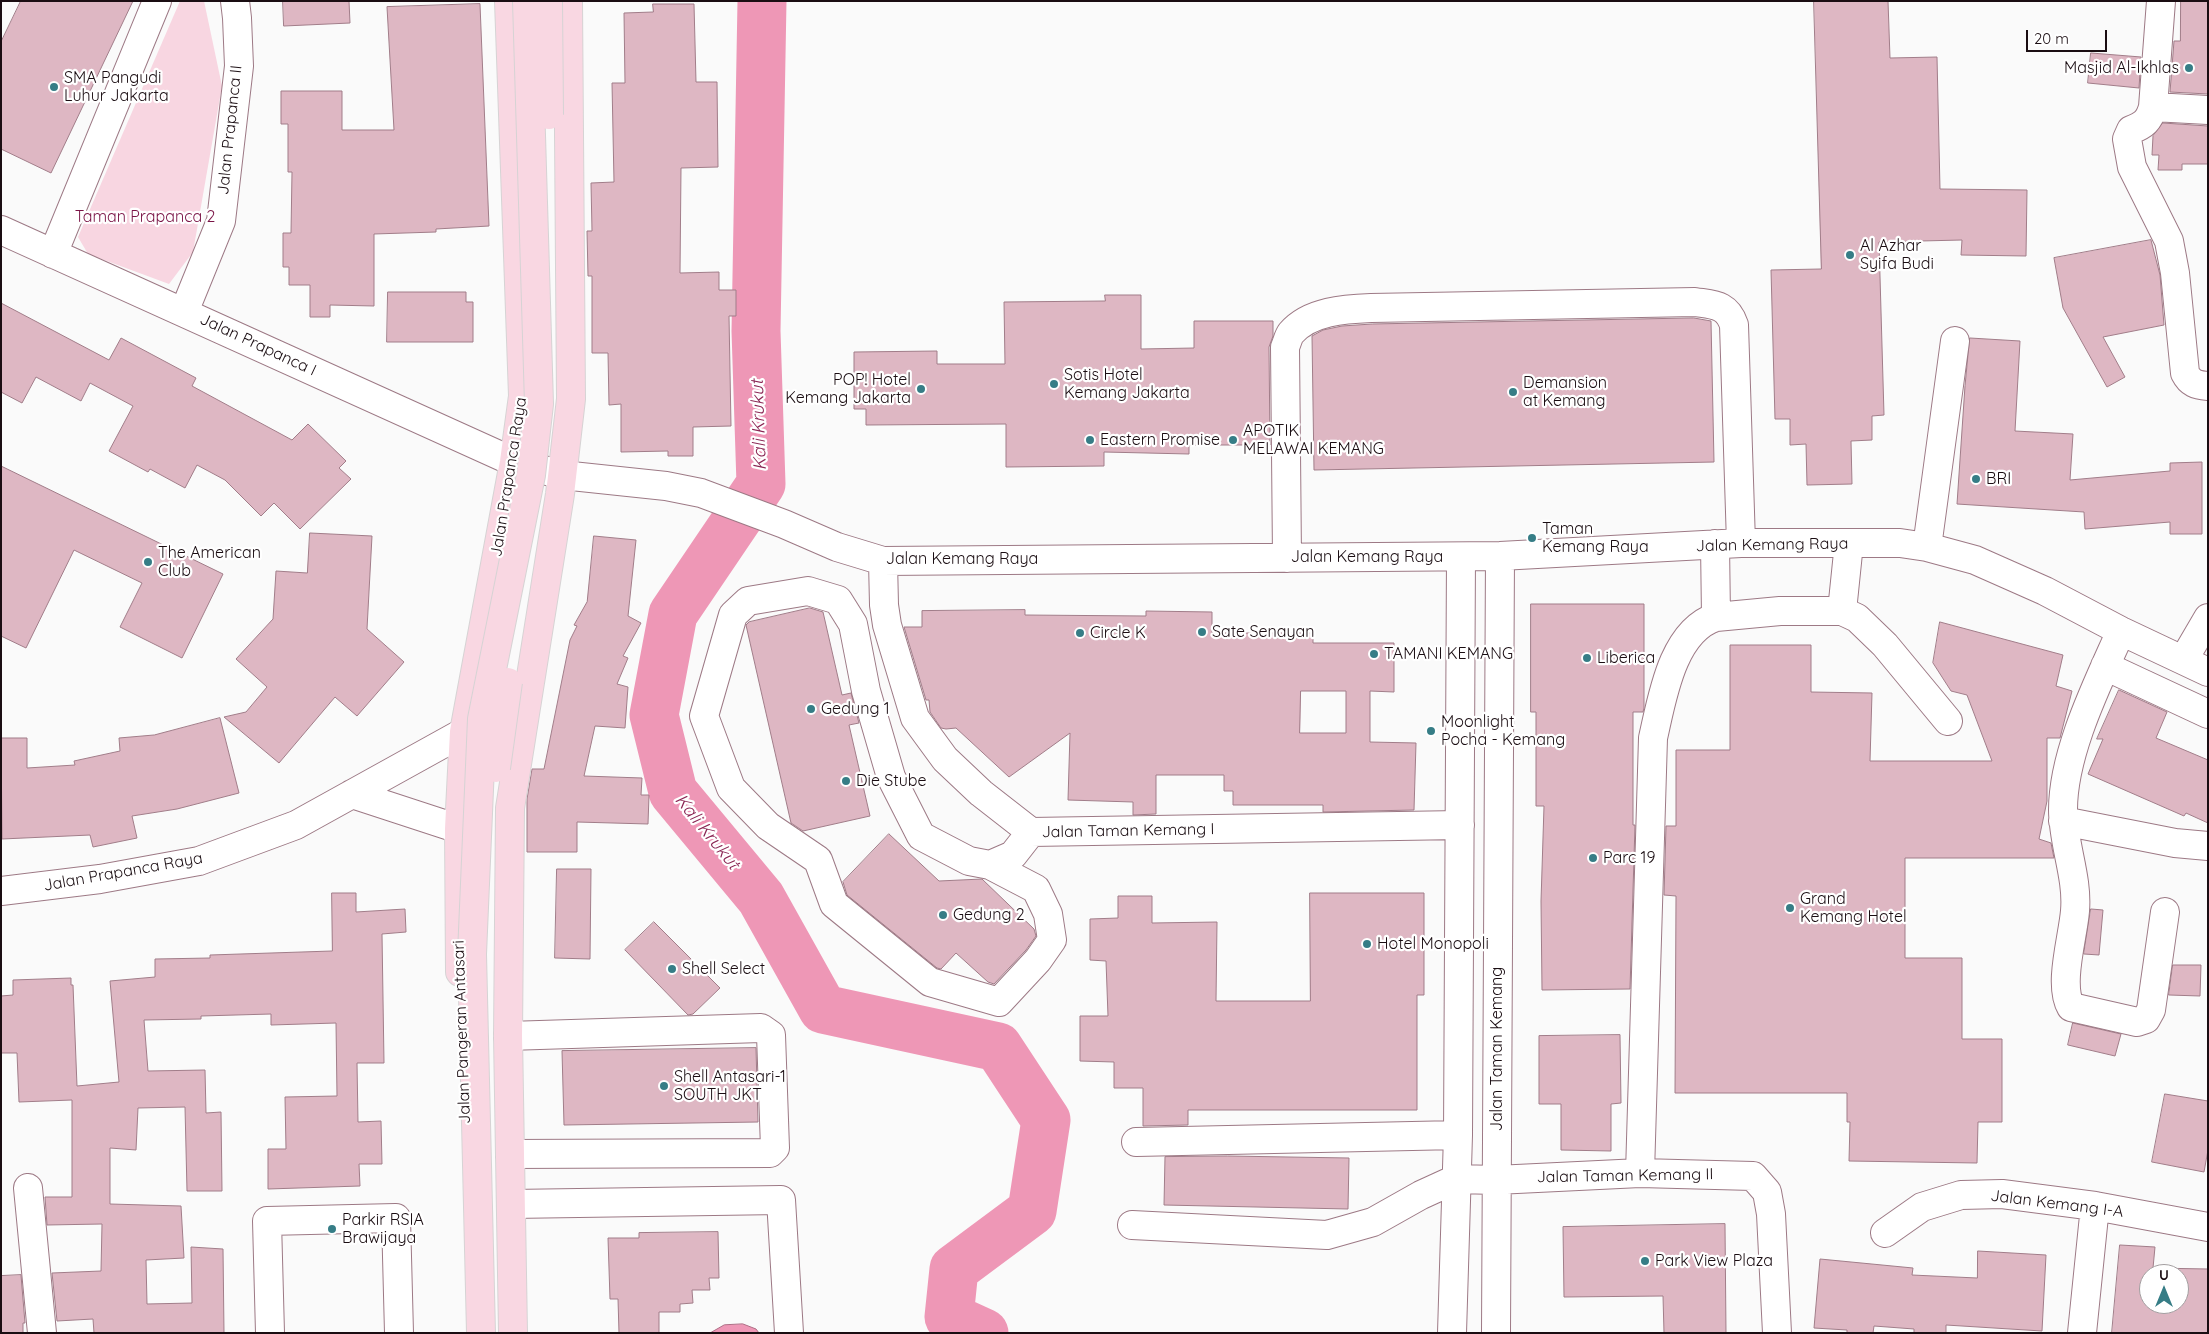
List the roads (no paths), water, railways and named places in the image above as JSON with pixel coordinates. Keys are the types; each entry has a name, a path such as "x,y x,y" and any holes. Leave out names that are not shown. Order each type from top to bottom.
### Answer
{"main road":[{"name":"Jalan Prapanca Raya","path":"464,732 514,462 523,396 509,1"},
{"path":"481,1333 472,954 481,729 531,475 539,404 527,1"},
{"path":"500,1333 488,955 494,808 502,714 543,484 552,399 548,1"},
{"path":"513,1333 508,1036 510,808 562,475 571,399 568,1"},
{"name":"Jalan Pangeran Antasari","path":"464,732 459,829 459,958 469,1333"}],"street":[{"path":"53,254 157,1"},
{"name":"Jalan Prapanca II","path":"184,312 221,221 239,66 235,1"},
{"path":"2161,1 2153,107 2149,120 2144,125 2131,130 2127,139 2132,167 2169,241 2175,273 2185,372 2189,381 2197,385 2208,386"},
{"path":"2153,107 2208,110"},
{"name":"Jalan Prapanca I","path":"1,230 514,462"},
{"path":"1287,558 1285,347 1291,333 1321,314 1342,309 1371,308 1695,302 1720,306 1731,314 1734,325 1728,544 1716,617"},
{"path":"1927,547 1955,340"},
{"name":"Jalan Kemang Raya","path":"514,462 562,475 666,486 700,492 784,524 837,547 883,561 1461,557 1728,544 1900,543 1927,547 1975,560 2045,591 2121,631 2196,665"},
{"path":"1842,611 1850,543"},
{"name":"Jalan Taman Kemang","path":"1496,1333 1500,556"},
{"path":"1452,1333 1458,1135 1461,557"},
{"name":"Jalan Taman Kemang I","path":"883,561 884,605 887,625 915,718 945,759 981,794 1031,832 1460,825"},
{"path":"808,591 838,600 853,624 866,691 891,777 921,836 969,861 990,865 1036,889 1048,914 1052,940 1038,960 999,1002 930,982 834,904 818,860 768,826 731,788 704,716 733,615 748,601 808,591"},
{"path":"1640,1173 1653,738 1664,692 1683,645 1691,632 1706,620 1716,617 1780,611 1842,611 1857,618 1885,645 1948,721"},
{"path":"2196,665 2208,618"},
{"path":"853,624 887,625"},
{"path":"2121,631 2089,705 2066,776 2064,832 2075,892 2075,909 2065,986 2066,999 2071,1007 2138,1022 2146,1019 2151,1010 2166,912"},
{"path":"2105,666 2208,714"},
{"name":"Jalan Prapanca Raya","path":"1,891 100,879 198,861 296,825 464,732"},
{"path":"352,794 459,829"},
{"path":"2064,821 2175,843 2208,846"},
{"path":"990,865 1013,855 1031,832"},
{"path":"1459,989 1497,988"},
{"path":"508,1036 762,1028 771,1035 775,1148 770,1153 510,1154"},
{"path":"1136,1142 1458,1135"},
{"name":"Jalan Taman Kemang II","path":"1456,1179 1496,1180 1640,1173 1753,1176 1767,1192 1771,1214 1777,1333"},
{"path":"1132,1225 1327,1235 1373,1222 1421,1195 1456,1179"},
{"path":"28,1188 42,1333"},
{"name":"Jalan Kemang I-A","path":"1885,1233 1922,1207 1960,1195 2002,1194 2095,1206 2208,1227"},
{"path":"511,1204 781,1200 789,1333"},
{"path":"2082,1333 2095,1206"},
{"path":"270,1333 267,1221 396,1218 399,1333"}],"waterway":[{"name":"Kali Krukut","path":"762,1 756,331 761,484 673,614 654,715 673,792 761,898 823,1009 998,1047 1046,1120 1032,1211 954,1269 949,1317 984,1333"}],"place":[{"name":"Masjid Al-Ikhlas","path":"2189,68"},
{"name":"SMA Pangudi Luhur Jakarta","path":"54,87"},
{"name":"Al Azhar Syifa Budi","path":"1850,255"},
{"name":"Sotis Hotel Kemang Jakarta","path":"1054,384"},
{"name":"POP! Hotel Kemang Jakarta","path":"921,389"},
{"name":"Demansion at Kemang","path":"1513,392"},
{"name":"Eastern Promise","path":"1090,440"},
{"name":"APOTIK MELAWAI KEMANG","path":"1233,440"},
{"name":"BRI","path":"1976,479"},
{"name":"Taman Kemang Raya","path":"1532,538"},
{"name":"The American Club","path":"148,562"},
{"name":"Sate Senayan","path":"1202,632"},
{"name":"Circle K","path":"1080,633"},
{"name":"TAMANI KEMANG","path":"1374,654"},
{"name":"Liberica","path":"1587,658"},
{"name":"Gedung 1","path":"811,709"},
{"name":"Moonlight Pocha - Kemang","path":"1431,731"},
{"name":"Die Stube","path":"846,781"},
{"name":"Parc 19","path":"1593,858"},
{"name":"Grand Kemang Hotel","path":"1790,908"},
{"name":"Gedung 2","path":"943,915"},
{"name":"Hotel Monopoli","path":"1367,944"},
{"name":"Shell Select","path":"672,969"},
{"name":"Shell Antasari-1 SOUTH JKT","path":"664,1086"},
{"name":"Parkir RSIA Brawijaya","path":"332,1229"},
{"name":"Park View Plaza","path":"1645,1261"}],"park label":[{"name":"Taman Prapanca 2","path":"145,217"}]}
